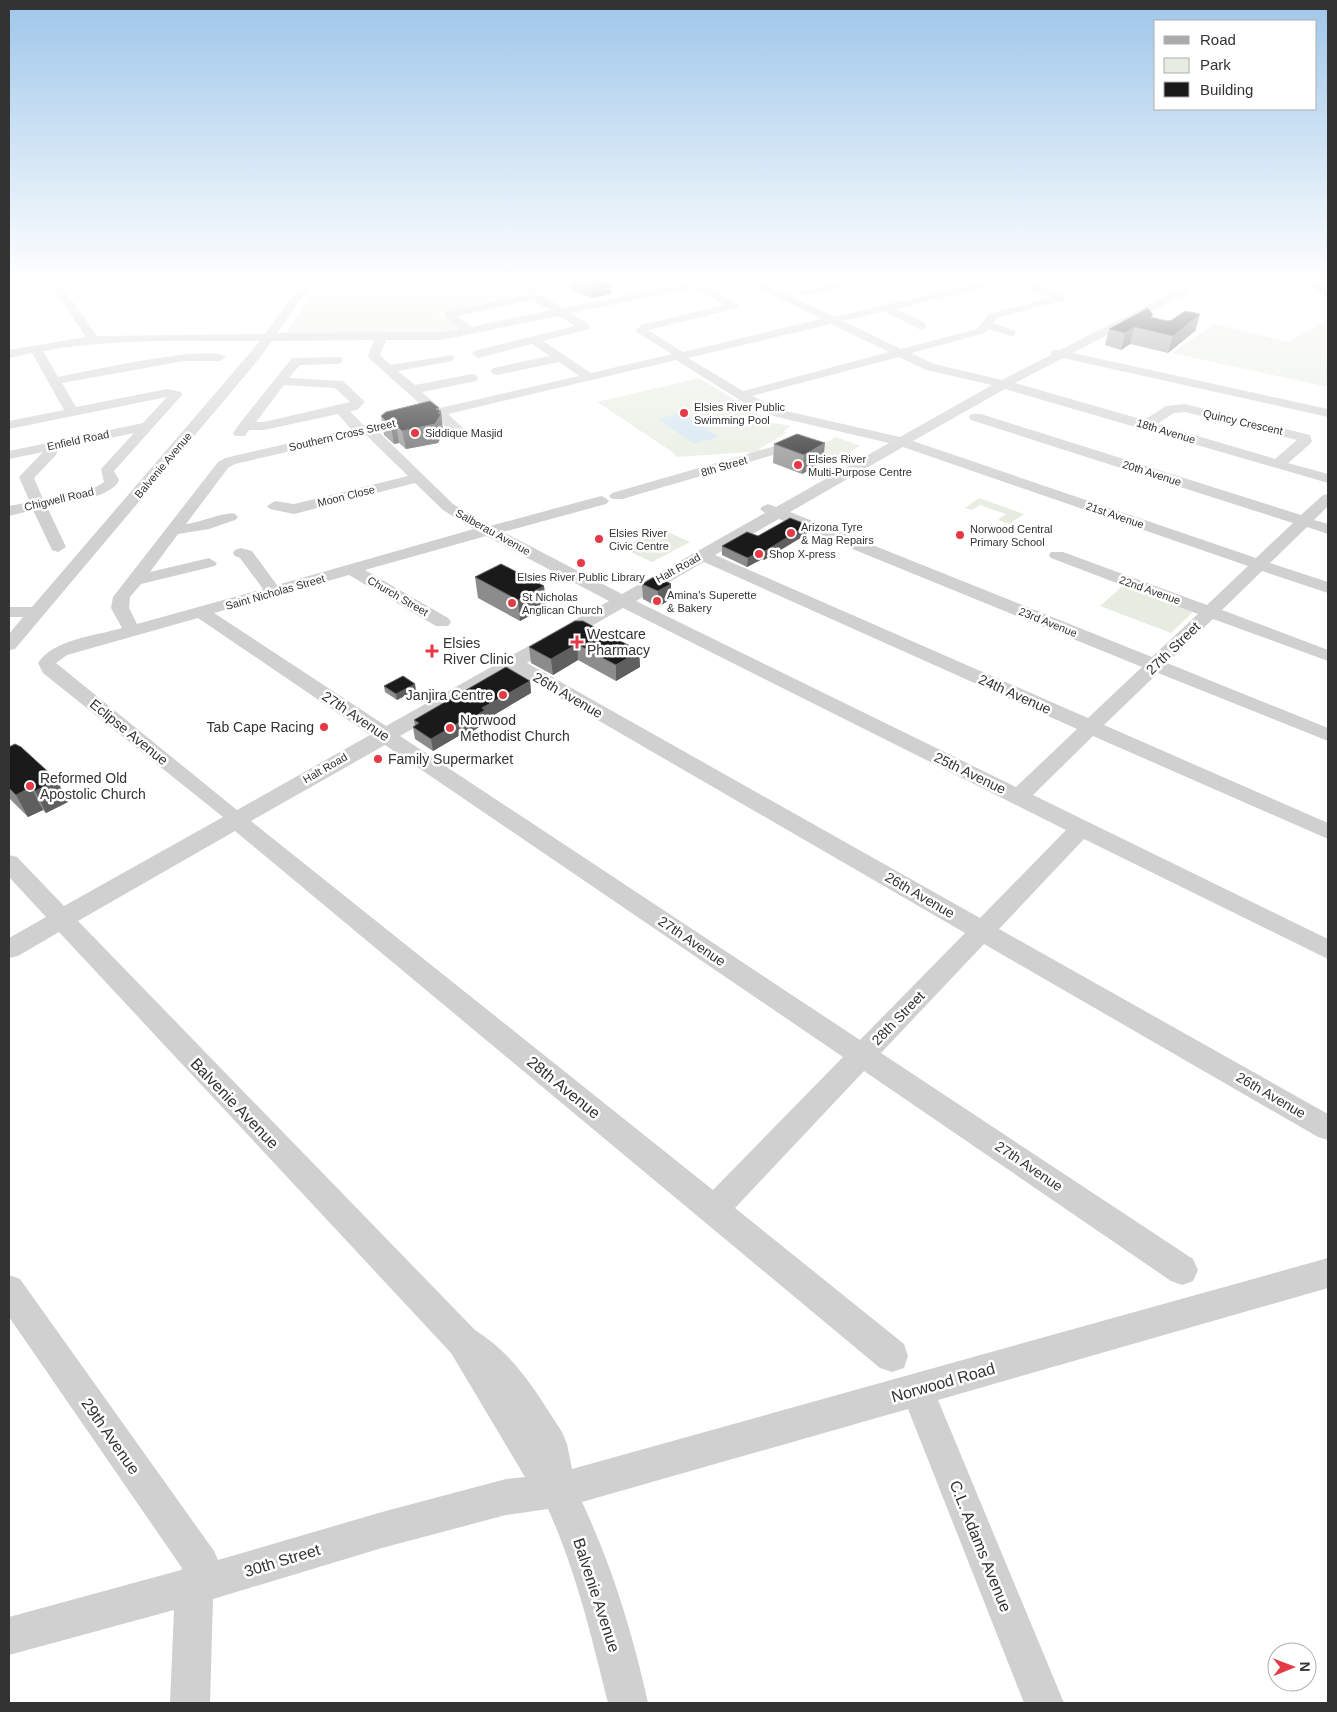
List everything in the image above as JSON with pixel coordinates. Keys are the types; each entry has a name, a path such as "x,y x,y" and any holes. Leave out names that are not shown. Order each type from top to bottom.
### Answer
{"street":[{"path":"9,425 72,412 55,382 52,368 44,359"},
{"path":"55,382 174,359"},
{"name":"Balvenie Avenue","path":"9,645 250,359"},
{"path":"377,359 462,434"},
{"path":"387,369 443,359"},
{"path":"497,371 557,359"},
{"path":"562,359 589,377"},
{"name":"Southern Cross Street","path":"132,631 122,614 120,603 135,580 223,465 238,459 667,359"},
{"name":"21st Avenue","path":"684,359 742,395 782,414 897,440 1328,588"},
{"path":"742,395 877,359"},
{"name":"18th Avenue","path":"912,359 930,367 999,383 1328,479"},
{"name":"Halt Road","path":"9,934 56,914 772,510 1046,359"},
{"path":"1084,359 1328,413"},
{"path":"280,380 339,384 358,402 352,407 341,410 243,429 280,380 296,361 337,360"},
{"path":"411,390 472,378"},
{"path":"807,378 826,388"},
{"name":"Chigwell Road","path":"9,511 101,490 110,485 112,480 107,471 108,469 176,395 167,393 72,412"},
{"name":"Quincy Crescent","path":"1146,425 1171,409 1185,408 1305,438 1305,441 1278,464"},
{"name":"Salberau Avenue","path":"341,410 454,512 616,598"},
{"name":"20th Avenue","path":"976,417 1328,529"},
{"name":"8th Street","path":"489,531 601,501 600,498 603,495 617,496 785,449 806,441 826,425"},
{"name":"Enfield Road","path":"9,455 147,426"},
{"path":"50,446 52,452 26,477 58,547"},
{"path":"294,446 306,460"},
{"name":"Moon Close","path":"275,506 284,510 294,509 418,478"},
{"name":"27th Street","path":"1018,797 1328,498"},
{"name":"Halt Road","path":"379,731 511,662 616,598 702,554 772,510"},
{"name":"23rd Avenue","path":"772,510 1328,735"},
{"path":"173,530 189,529 220,522 230,517"},
{"name":"Saint Nicholas Street","path":"61,651 489,531"},
{"path":"240,553 246,554 274,592"},
{"name":"24th Avenue","path":"702,554 1328,832"},
{"name":"22nd Avenue","path":"1057,555 1328,656"},
{"path":"135,580 209,563"},
{"name":"Church Street","path":"353,570 442,622"},
{"name":"25th Avenue","path":"616,598 1328,950"},
{"path":"9,612 36,612"},
{"name":"27th Avenue","path":"201,612 1182,1270"},
{"name":"Eclipse Avenue","path":"61,651 47,663 50,669 231,815"},
{"name":"26th Avenue","path":"511,662 1328,1128"},
{"name":"28th Avenue","path":"231,815 714,1208 892,1356"},
{"name":"28th Street","path":"714,1208 1081,828"},
{"name":"Balvenie Avenue","path":"9,863 463,1342 468,1355 531,1456 558,1490 585,1549 606,1618 628,1703"},
{"name":"Halt Road","path":"9,949 56,914"},
{"name":"Norwood Road","path":"558,1490 1328,1273"},
{"name":"29th Avenue","path":"9,1290 201,1564 193,1606 190,1703"},
{"name":"C.L. Adams Avenue","path":"917,1389 1044,1703"},
{"name":"30th Street","path":"9,1636 197,1585 382,1530 506,1497 558,1490"}],"green space":[{"path":"1199,359 1328,359 1328,387"},
{"name":"Elsies River Public Swimming Pool","path":"699,378 773,423 791,426 784,431 786,433 759,449 761,451 751,454 749,452 676,457 674,453 597,402"},
{"path":"836,437 860,446 832,462 807,453"},
{"path":"979,498 1024,514 1009,524 998,520 1006,514 980,505 972,510 965,508"},
{"path":"659,528 690,542 652,562 622,548"},
{"path":"1125,584 1190,609 1192,613 1171,633 1100,606"}],"water":[{"path":"682,413 719,437 694,444 658,419"}],"building":[{"path":"430,401 439,408 436,409 441,411 438,413 441,414 435,424 402,431 396,425 391,426 381,416 386,412"},
{"path":"797,434 825,443 804,455 774,444"},
{"path":"790,518 808,525 765,551 762,550 748,558 722,546 747,532 758,536"},
{"path":"501,564 544,586 518,600 475,577"},
{"path":"656,576 671,584 658,591 642,584"},
{"path":"575,621 583,621 639,651 616,665 577,644 551,659 529,647"},
{"path":"506,667 530,681 482,708 485,710 463,724 460,722 431,739 413,727 419,723 414,720"},
{"path":"403,676 415,684 396,694 384,686"},
{"path":"15,744 21,747 57,780 35,791 31,787 16,795 9,788 9,747"}],"place":[{"name":"Elsies River Public Swimming Pool","path":"684,413"},
{"name":"Siddique Masjid","path":"415,433"},
{"name":"Elsies River Multi-Purpose Centre","path":"798,465"},
{"name":"Arizona Tyre & Mag Repairs","path":"791,533"},
{"name":"Norwood Central Primary School","path":"960,535"},
{"name":"Elsies River Civic Centre","path":"599,539"},
{"name":"Shop X-press","path":"759,554"},
{"name":"Elsies River Public Library","path":"581,563"},
{"name":"Amina's Superette & Bakery","path":"657,601"},
{"name":"St Nicholas Anglican Church","path":"512,603"},
{"name":"Westcare Pharmacy","path":"577,642"},
{"name":"Elsies River Clinic","path":"432,651"},
{"name":"Janjira Centre","path":"503,695"},
{"name":"Tab Cape Racing","path":"324,727"},
{"name":"Norwood Methodist Church","path":"450,728"},
{"name":"Family Supermarket","path":"378,759"},
{"name":"Reformed Old Apostolic Church","path":"30,786"}]}
